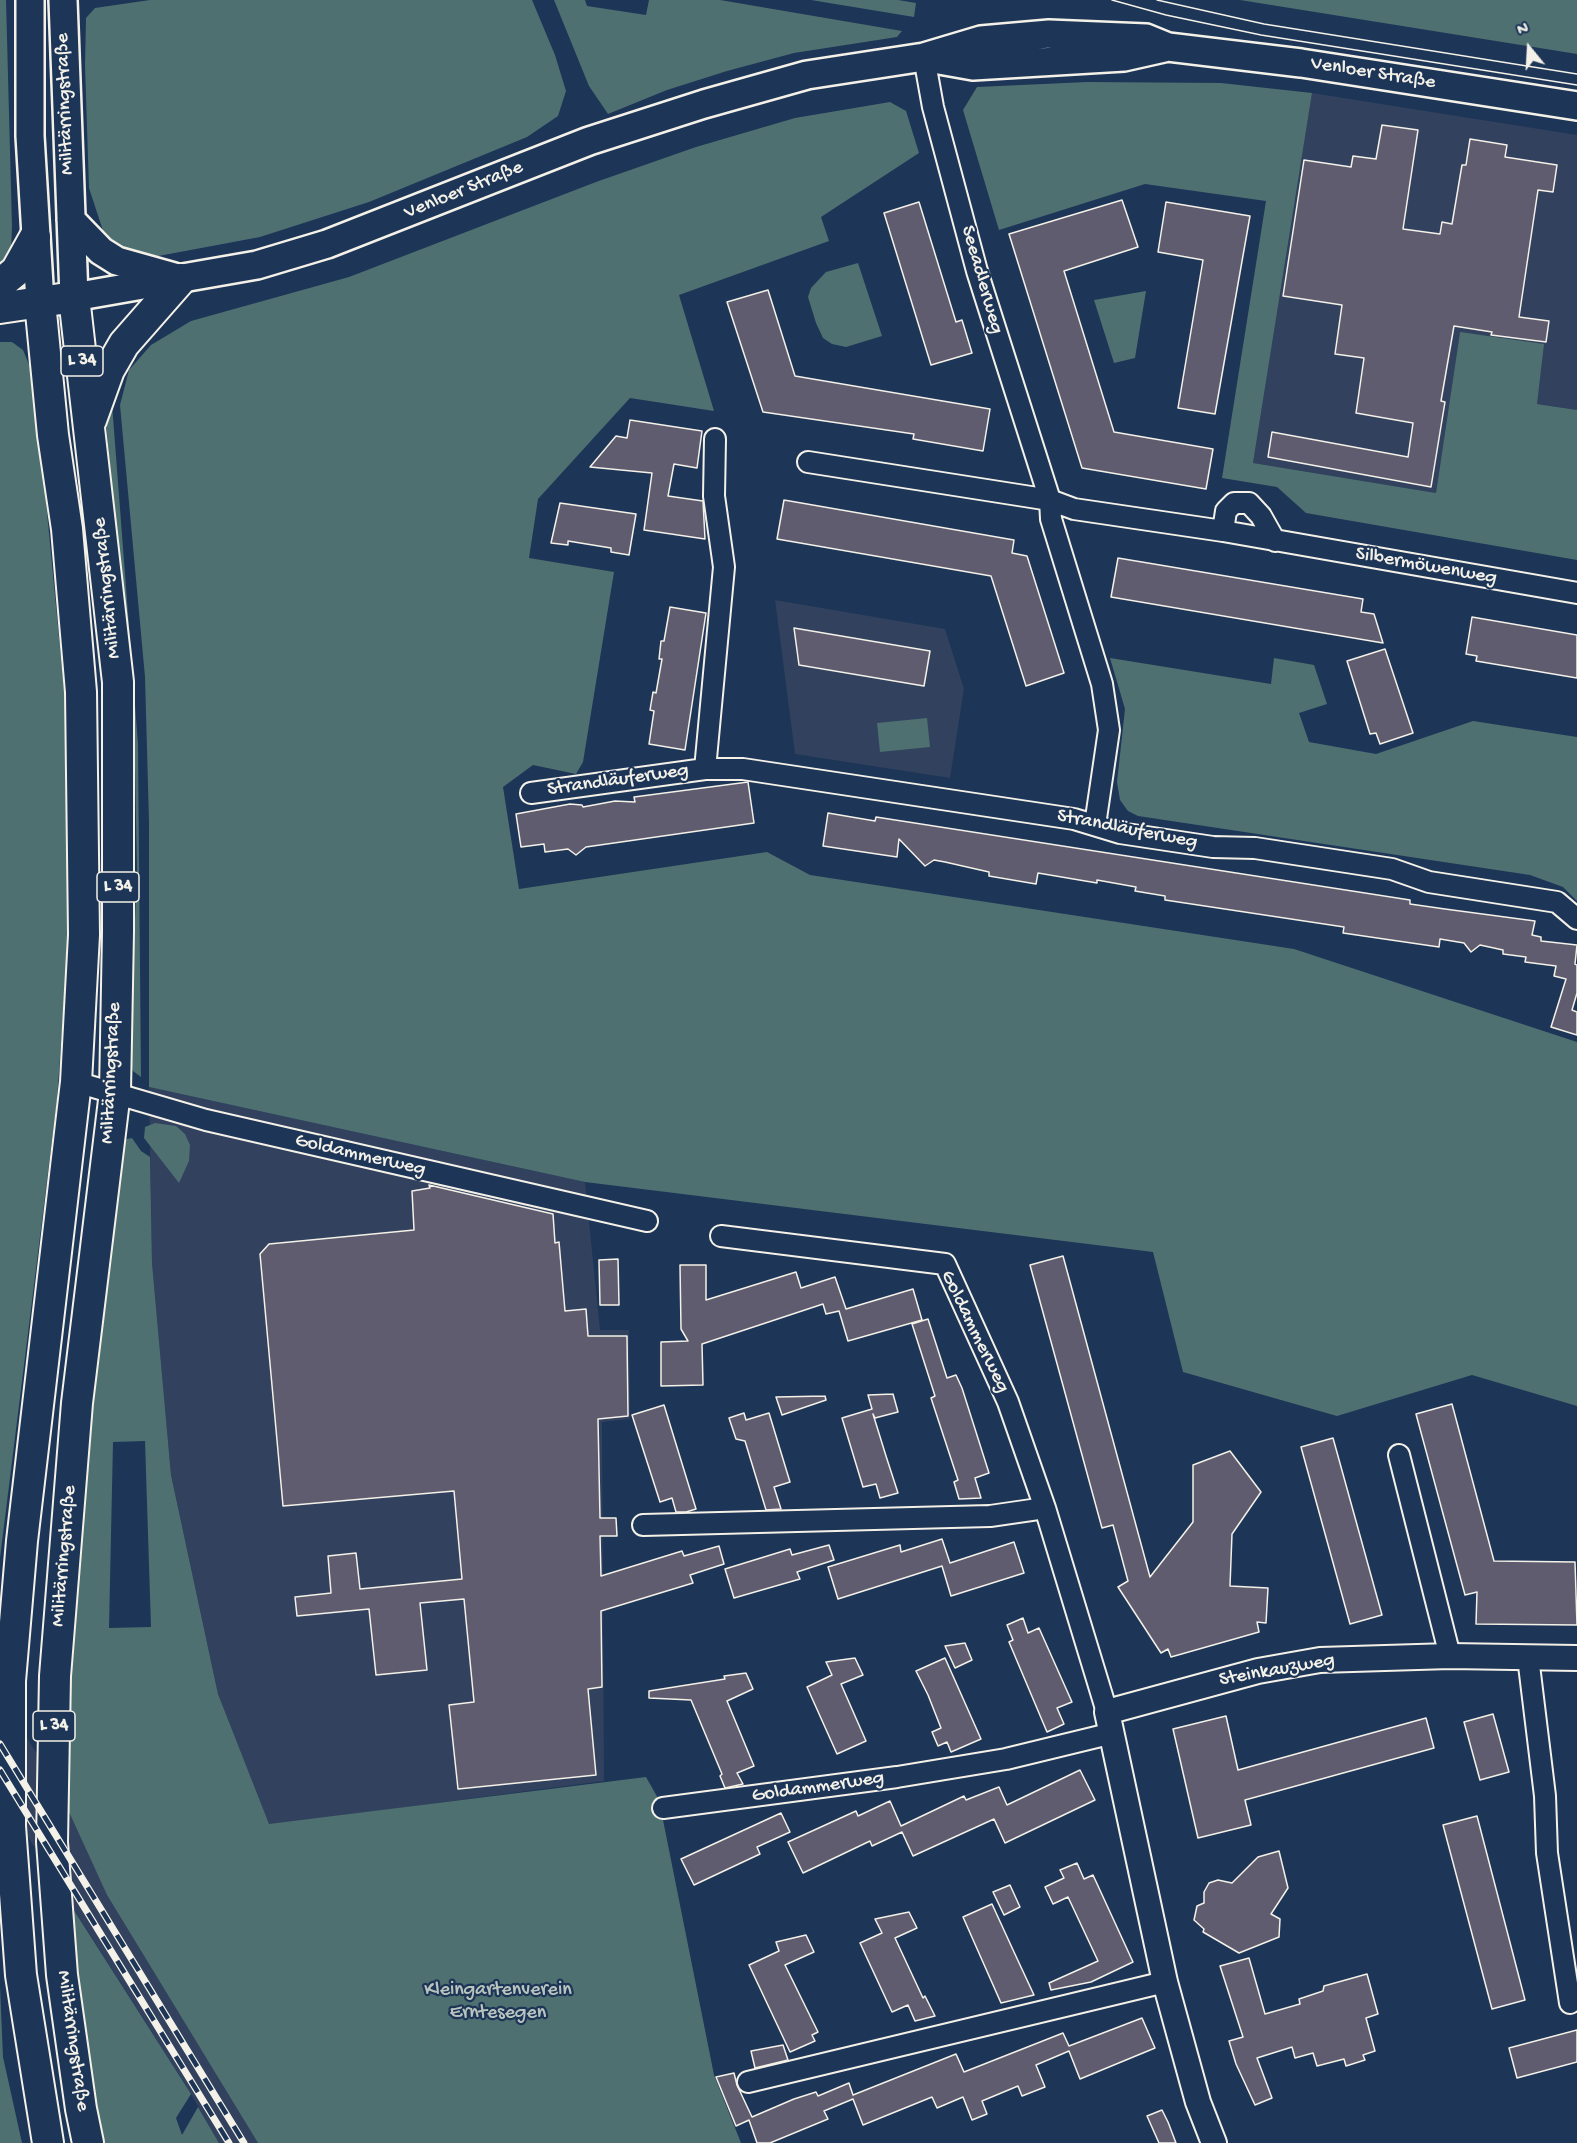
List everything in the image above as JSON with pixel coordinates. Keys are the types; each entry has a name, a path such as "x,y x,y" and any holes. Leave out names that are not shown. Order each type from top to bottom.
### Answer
{"main road":[{"name":"L 34","path":"30,0 30,136 40,302"},
{"name":"Militärringstraße","path":"63,0 74,297 118,682 118,933 115,1092 77,1403 55,1676 52,1842 62,1975 88,2143"},
{"name":"Venloer Straße","path":"0,308 181,279 257,264 327,244 589,141 704,104 807,75 924,57 973,66 1124,57 1168,47 1301,63 1577,106"},
{"path":"70,220 101,251 117,261 181,279 124,344 109,370 89,426"},
{"path":"0,284 16,271 35,237"},
{"name":"Militärringstraße","path":"40,302 53,435 67,529 81,692 84,935 76,1082 23,1529 10,1681 10,1826 21,1975 48,2143"}],"street":[{"name":"Seeadlerweg","path":"924,57 933,107 977,271 1050,500 1051,519 1108,710 1109,730 1095,825"},
{"name":"Strandläuferweg","path":"705,769 724,567 714,496 715,439"},
{"path":"808,462 1050,500"},
{"name":"Silbermöwenweg","path":"1050,500 1074,509 1223,531 1577,593"},
{"path":"1223,531 1226,511 1234,503 1249,503 1261,516 1275,541"},
{"name":"Strandläuferweg","path":"531,793 705,769 743,769 1074,819 1132,835 1213,846 1255,848 1392,869 1429,882 1557,902 1577,918"},
{"name":"Goldammerweg","path":"76,1082 206,1120 647,1221"},
{"name":"Goldammerweg","path":"721,1236 945,1264 1008,1402 1045,1508 1110,1722 1165,1982 1198,2102 1214,2143"},
{"path":"1399,1455 1450,1656"},
{"path":"643,1524 990,1516 1045,1508"},
{"name":"Steinkauzweg","path":"1110,1722 1258,1671 1320,1660 1450,1656 1577,1658"},
{"path":"1528,1657 1545,1797 1547,1853 1570,2003"},
{"name":"Goldammerweg","path":"663,1808 897,1777 1014,1758 1110,1722"},
{"path":"748,2082 1165,1982"}],"shaded area":[{"path":"1312,93 1577,135 1577,410 1537,404 1460,332 1436,493 1253,463"},
{"path":"775,600 945,629 964,689 950,778 795,754"},
{"path":"149,1087 585,1182 600,1330 629,1330 630,1419 602,1422 604,1781 269,1825 218,1694 171,1475 152,1263"},
{"path":"0,1694 58,1788 107,1895 258,2143 219,2143 188,2089 0,1793"}],"green space":[{"path":"0,0 6,0 12,226 11,254 0,267"},
{"path":"150,0 532,0 555,55 566,91 558,116 527,137 369,202 260,237 153,257 123,252 107,243 89,188 85,66 86,18 95,8"},
{"path":"554,0 585,0 587,6 646,15 649,0 720,0 902,31 897,37 794,53 727,71 667,90 608,114 589,86"},
{"path":"811,0 898,0 916,3 914,17"},
{"path":"1240,0 1577,0 1577,54"},
{"path":"1087,82 1221,83 1312,93 1253,463 1436,493 1460,332 1544,344 1537,404 1577,410 1577,560 1306,513 1277,487 1222,478 1266,201 1145,184 999,230 963,110 977,87"},
{"path":"890,102 906,111 919,153 821,217 829,241 679,295 714,411 630,398 538,499 529,558 614,572 583,762 576,774 533,765 503,787 519,889 767,852 810,875 1294,949 1577,1042 1577,1406 1472,1375 1337,1416 1183,1372 1153,1252 585,1182 149,1087 149,822 145,677 120,405 129,370 151,345 191,321 349,277 596,182 696,147 795,118"},
{"path":"858,263 882,336 846,347 832,344 823,338 808,297 811,288 826,272"},
{"path":"1146,291 1135,358 1114,363 1094,300"},
{"path":"0,342 12,342 23,350 34,377 65,700 68,804 67,959 57,1100 0,1558"},
{"path":"112,404 138,744 141,1077 133,1071 129,1060 137,872 135,766 128,654 106,423 106,409"},
{"path":"1110,658 1271,684 1274,658 1314,665 1327,704 1299,713 1309,742 1376,754 1473,721 1577,737 1577,901 1563,887 1530,875 1138,816 1128,811 1120,800 1117,782 1125,709"},
{"path":"927,718 930,747 880,752 877,723"},
{"path":"155,1123 176,1126 185,1134 190,1145 189,1161 179,1183 144,1138 145,1127"},
{"name":"Kleingartenverein Erntesegen","path":"132,1138 141,1151 150,1157 152,1263 171,1475 218,1694 269,1824 646,1777 659,1800 714,2075 741,2143 258,2143 107,1895 58,1788 89,1415 122,1140","holes":["145,1441 151,1627 109,1628 113,1442"]},
{"path":"68,1901 191,2094 176,2118 182,2135 198,2107 219,2143 100,2143"},
{"path":"0,1986 3,2057 22,2143 0,2143"}],"building":[{"path":"1382,125 1418,130 1403,229 1440,234 1442,222 1452,224 1462,165 1466,165 1470,139 1507,145 1505,157 1557,165 1553,192 1538,190 1519,317 1549,321 1546,342 1491,335 1492,332 1454,326 1441,401 1445,402 1431,487 1268,457 1272,432 1408,457 1413,423 1356,413 1364,358 1335,354 1342,305 1283,296 1304,160 1351,167 1353,156 1376,159"},
{"path":"1122,200 1138,247 1064,271 1114,432 1213,449 1206,489 1082,468 1009,234"},
{"path":"919,202 956,322 962,320 972,353 931,365 884,213"},
{"path":"1166,202 1250,216 1215,414 1178,408 1203,260 1158,252"},
{"path":"768,290 795,376 990,409 983,451 913,439 914,434 763,412 727,302"},
{"path":"630,420 702,431 697,468 674,464 668,496 703,501 705,539 644,530 652,473 590,467 616,436 627,438"},
{"path":"784,500 1014,540 1012,553 1027,556 1064,673 1026,686 991,576 777,539"},
{"path":"560,503 636,514 629,555 611,552 611,548 568,541 568,545 551,543"},
{"path":"1118,558 1363,599 1361,612 1374,614 1383,643 1111,597"},
{"path":"670,607 706,613 685,750 649,744 654,711 650,710 653,692 656,693 662,659 659,659 661,641 664,641"},
{"path":"1472,617 1577,635 1577,678 1476,661 1477,656 1466,654"},
{"path":"794,628 930,651 924,686 799,665"},
{"path":"1385,649 1413,733 1380,744 1376,733 1370,734 1347,661"},
{"path":"748,782 754,823 586,847 576,855 568,849 545,852 544,844 521,847 516,814 570,804 583,807 615,801 635,802 634,797"},
{"path":"828,813 875,821 876,817 1410,900 1410,904 1535,921 1532,935 1541,937 1541,941 1577,945 1575,964 1577,965 1577,993 1572,1010 1577,1012 1577,1035 1551,1027 1566,979 1554,976 1556,966 1525,962 1526,957 1503,954 1503,950 1480,945 1471,952 1464,943 1440,939 1439,947 1343,933 1344,927 1165,900 1165,896 1135,891 1136,887 1097,880 1097,883 1038,873 1036,884 989,876 989,872 934,860 925,866 899,839 897,857 823,846"},
{"path":"429,1185 553,1214 555,1243 559,1242 565,1311 586,1309 588,1336 627,1336 628,1416 598,1419 600,1518 616,1518 617,1536 600,1536 601,1576 682,1551 684,1556 719,1546 724,1564 690,1575 693,1583 601,1611 602,1687 588,1689 596,1775 458,1789 449,1705 474,1702 464,1599 420,1603 427,1670 376,1675 369,1609 297,1616 295,1597 331,1593 328,1556 356,1553 360,1589 462,1579 454,1491 283,1506 260,1254 269,1244 414,1230 412,1191 430,1188"},
{"path":"1063,1256 1150,1577 1193,1522 1193,1465 1230,1451 1261,1492 1232,1534 1230,1586 1268,1588 1266,1623 1257,1622 1259,1632 1171,1657 1168,1649 1161,1653 1118,1587 1128,1581 1113,1525 1102,1528 1030,1265"},
{"path":"618,1259 619,1305 600,1305 599,1260"},
{"path":"680,1265 706,1265 706,1300 796,1272 801,1288 835,1277 846,1309 913,1289 922,1320 848,1341 839,1311 826,1314 823,1304 702,1344 703,1385 661,1386 661,1342 688,1341 681,1329"},
{"path":"928,1319 947,1378 956,1375 962,1388 989,1473 975,1478 981,1498 959,1499 954,1482 958,1480 931,1398 935,1396 912,1324"},
{"path":"893,1394 898,1412 875,1418 873,1414 898,1493 880,1498 876,1484 863,1487 842,1418 872,1409 868,1395"},
{"path":"825,1396 826,1400 782,1415 776,1397"},
{"path":"1452,1404 1494,1561 1575,1562 1577,1625 1476,1624 1477,1592 1465,1595 1416,1414"},
{"path":"664,1405 696,1509 686,1512 676,1512 672,1498 660,1502 632,1415"},
{"path":"744,1413 746,1420 769,1413 790,1482 774,1487 781,1509 766,1510 745,1441 736,1439 729,1418"},
{"path":"1333,1438 1382,1615 1350,1624 1301,1447"},
{"path":"942,1539 950,1563 1014,1542 1024,1573 951,1596 942,1566 838,1599 828,1567 900,1545 901,1552"},
{"path":"829,1545 834,1560 797,1572 800,1579 734,1598 725,1569 790,1549 792,1555"},
{"path":"1023,1618 1028,1633 1039,1628 1072,1702 1057,1708 1064,1724 1047,1732 1009,1642 1013,1640 1007,1625"},
{"path":"965,1643 972,1660 955,1668 945,1646"},
{"path":"855,1658 863,1675 841,1684 866,1741 837,1754 807,1687 832,1675 826,1662"},
{"path":"945,1658 981,1739 951,1752 947,1742 938,1746 932,1732 941,1728 916,1671"},
{"path":"746,1673 753,1689 727,1701 754,1766 737,1773 743,1784 725,1788 720,1776 722,1774 691,1700 649,1698 649,1691 725,1679 724,1676"},
{"path":"1493,1714 1509,1772 1480,1780 1464,1722"},
{"path":"1226,1716 1238,1770 1426,1718 1434,1748 1245,1800 1251,1825 1198,1838 1173,1729"},
{"path":"1080,1770 1095,1800 1005,1843 994,1819 913,1856 902,1832 872,1846 870,1841 803,1873 788,1842 856,1811 858,1816 890,1801 901,1826 964,1796 966,1800 999,1787 1007,1805"},
{"path":"781,1813 790,1832 757,1847 760,1854 694,1885 681,1859"},
{"path":"1477,1816 1525,2000 1492,2009 1443,1825"},
{"path":"1279,1851 1288,1888 1271,1914 1280,1919 1279,1937 1239,1953 1203,1932 1204,1929 1194,1920 1197,1906 1204,1903 1204,1892 1209,1883 1218,1880 1232,1883 1258,1857"},
{"path":"1077,1863 1084,1879 1093,1875 1133,1962 1091,1982 1051,1990 1049,1983 1098,1961 1068,1897 1053,1904 1045,1887 1064,1878 1060,1870"},
{"path":"1010,1885 1020,1907 1004,1915 993,1892"},
{"path":"992,1904 1034,1995 1001,2003 963,1917"},
{"path":"909,1912 917,1928 895,1938 923,1998 925,1996 935,2016 915,2021 908,2005 892,2012 860,1943 882,1933 875,1919"},
{"path":"806,1935 814,1952 785,1965 818,2032 812,2035 815,2041 790,2052 749,1965 779,1951 776,1942"},
{"path":"1249,1958 1265,2014 1300,2004 1299,1999 1323,1991 1324,1986 1367,1974 1378,2014 1366,2018 1375,2051 1363,2055 1365,2060 1346,2066 1344,2059 1317,2066 1313,2053 1295,2058 1292,2047 1257,2058 1272,2098 1255,2105 1236,2064 1229,2041 1243,2037 1220,1966"},
{"path":"1142,2018 1155,2048 1080,2079 1069,2051 1036,2065 1045,2087 1022,2096 1018,2086 982,2101 987,2114 972,2120 963,2097 937,2108 932,2097 863,2125 853,2099 824,2111 828,2119 770,2143 757,2143 749,2120 736,2126 716,2077 734,2073 752,2117 794,2099 816,2092 818,2096 849,2083 853,2095 956,2054 964,2072 1063,2033 1069,2046"},
{"path":"1577,2030 1577,2062 1517,2078 1509,2048"},
{"path":"783,2045 788,2060 755,2068 751,2051"},
{"path":"1162,2110 1176,2143 1159,2143 1147,2116"}],"tram line":[{"path":"1112,0 1166,15 1261,35 1577,85"},
{"path":"1157,0 1264,24 1577,74"}],"railway":[{"path":"0,1744 244,2143"},
{"path":"0,1770 229,2143"}]}
